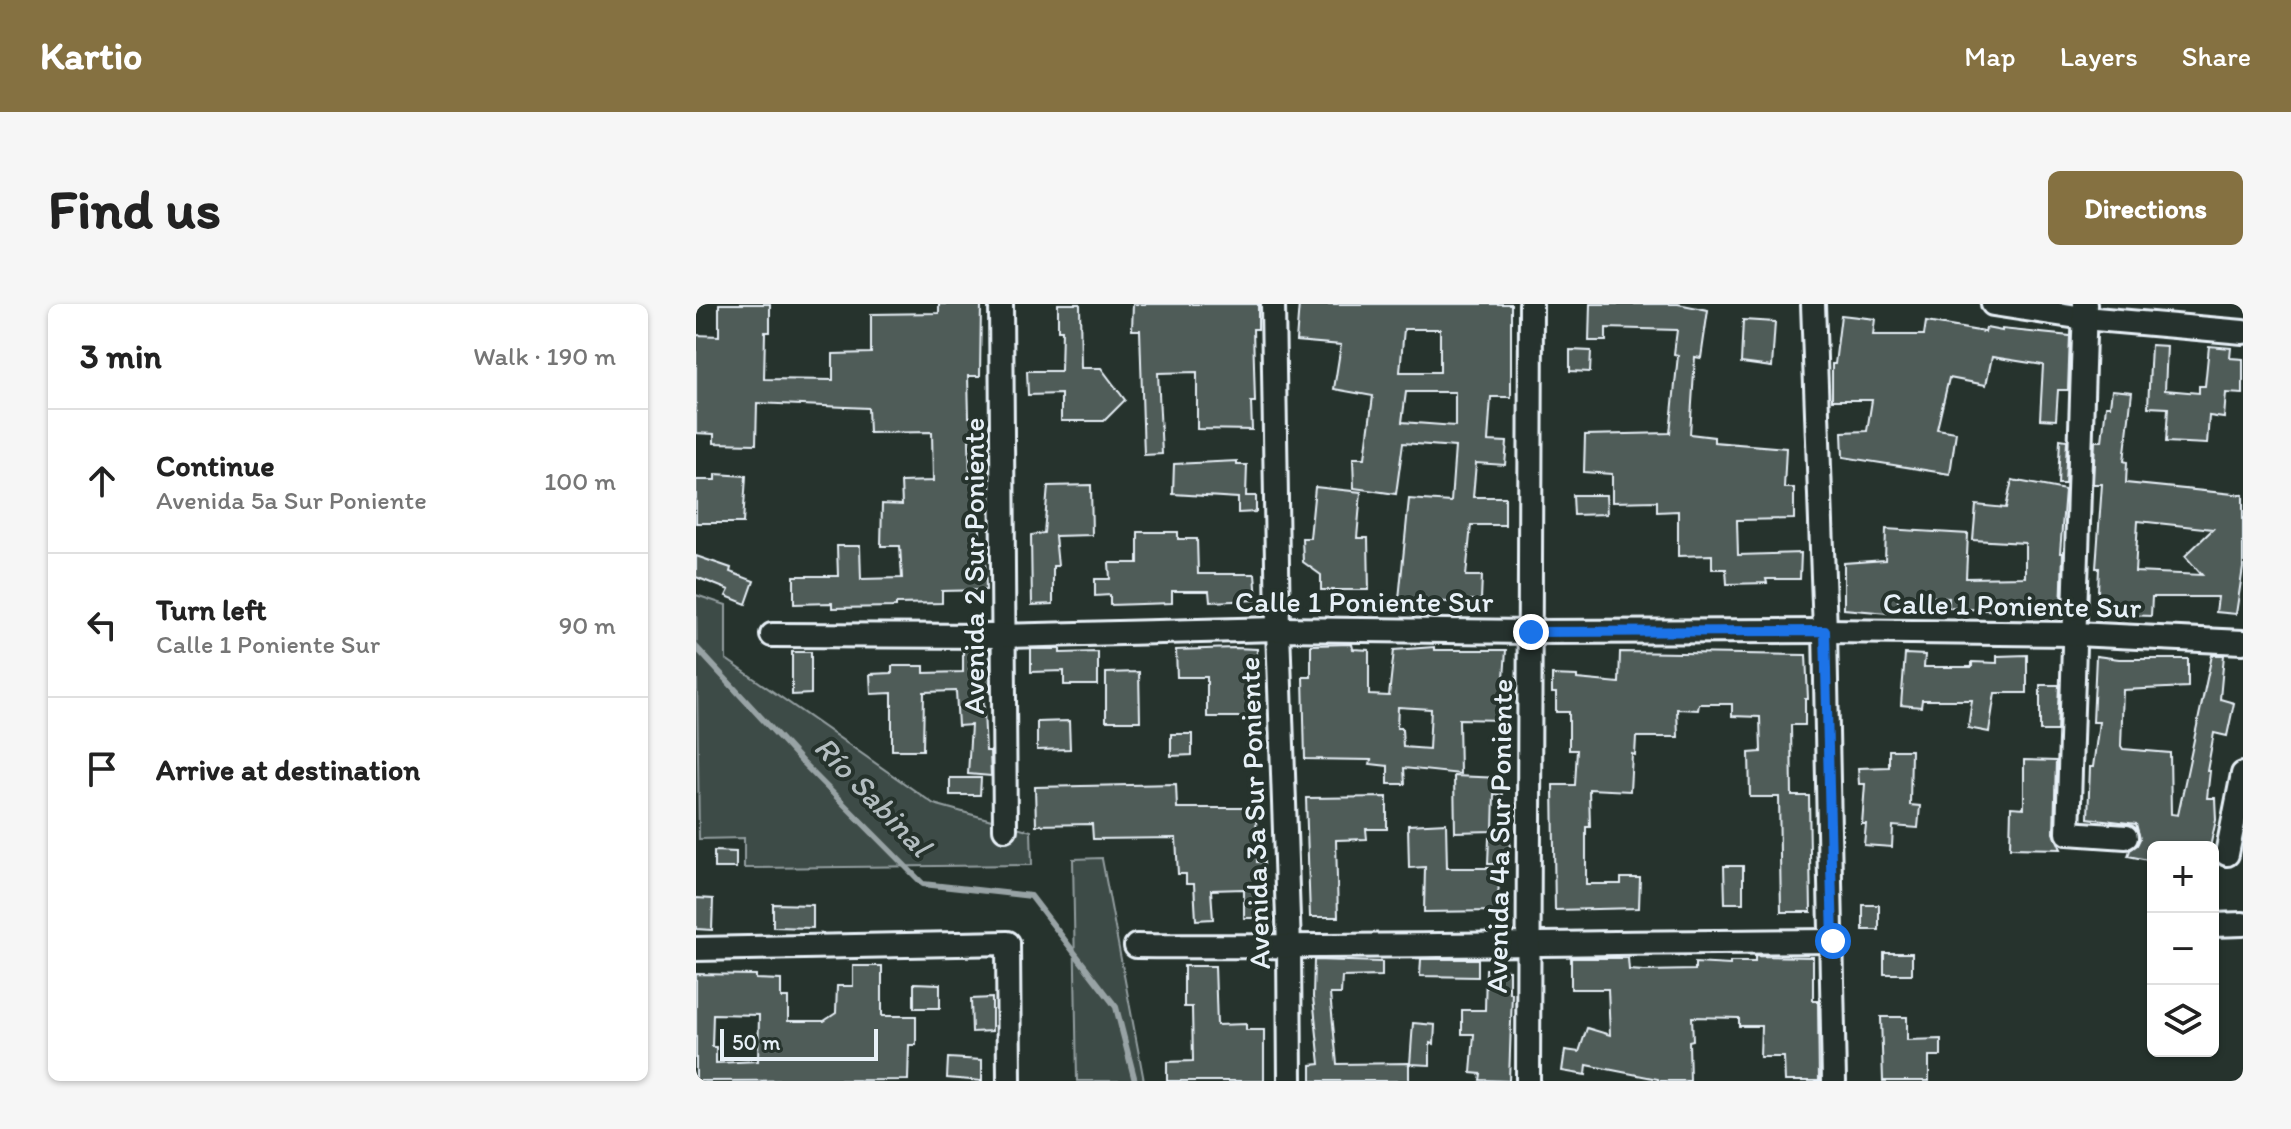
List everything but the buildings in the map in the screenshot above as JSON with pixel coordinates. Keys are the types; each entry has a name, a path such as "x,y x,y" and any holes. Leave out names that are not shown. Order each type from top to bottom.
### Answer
{"street":[{"name":"Avenida 2 Sur Poniente","path":"1001,304 1005,829"},
{"name":"Avenida 3a Sur Poniente","path":"1273,304 1290,1081"},
{"name":"Avenida 4a Sur Poniente","path":"1528,1081 1526,942 1531,632 1531,304"},
{"path":"1813,304 1825,631 1834,1081"},
{"path":"1993,304 2085,311 2243,332"},
{"path":"2085,311 2068,833 2126,837"},
{"name":"Calle 1 Poniente Sur","path":"772,635 1002,636 1278,629 1825,631 2075,634 2243,642"},
{"path":"2227,854 2243,774"},
{"path":"2219,925 2243,924"},
{"path":"1136,946 1833,941"},
{"path":"696,949 1008,943 1009,1081"}],"shaded area":[{"path":"696,595 726,605 726,659 934,804 1031,831 1032,865 744,868 744,838 699,839"},
{"path":"1102,858 1144,1081 1077,1081 1073,859"}],"waterway":[{"name":"Río Sabinal","path":"696,647 803,763 923,884 1031,896 1116,1007 1135,1081"}],"route":[{"path":"1531,632 1825,631 1833,941"}]}
